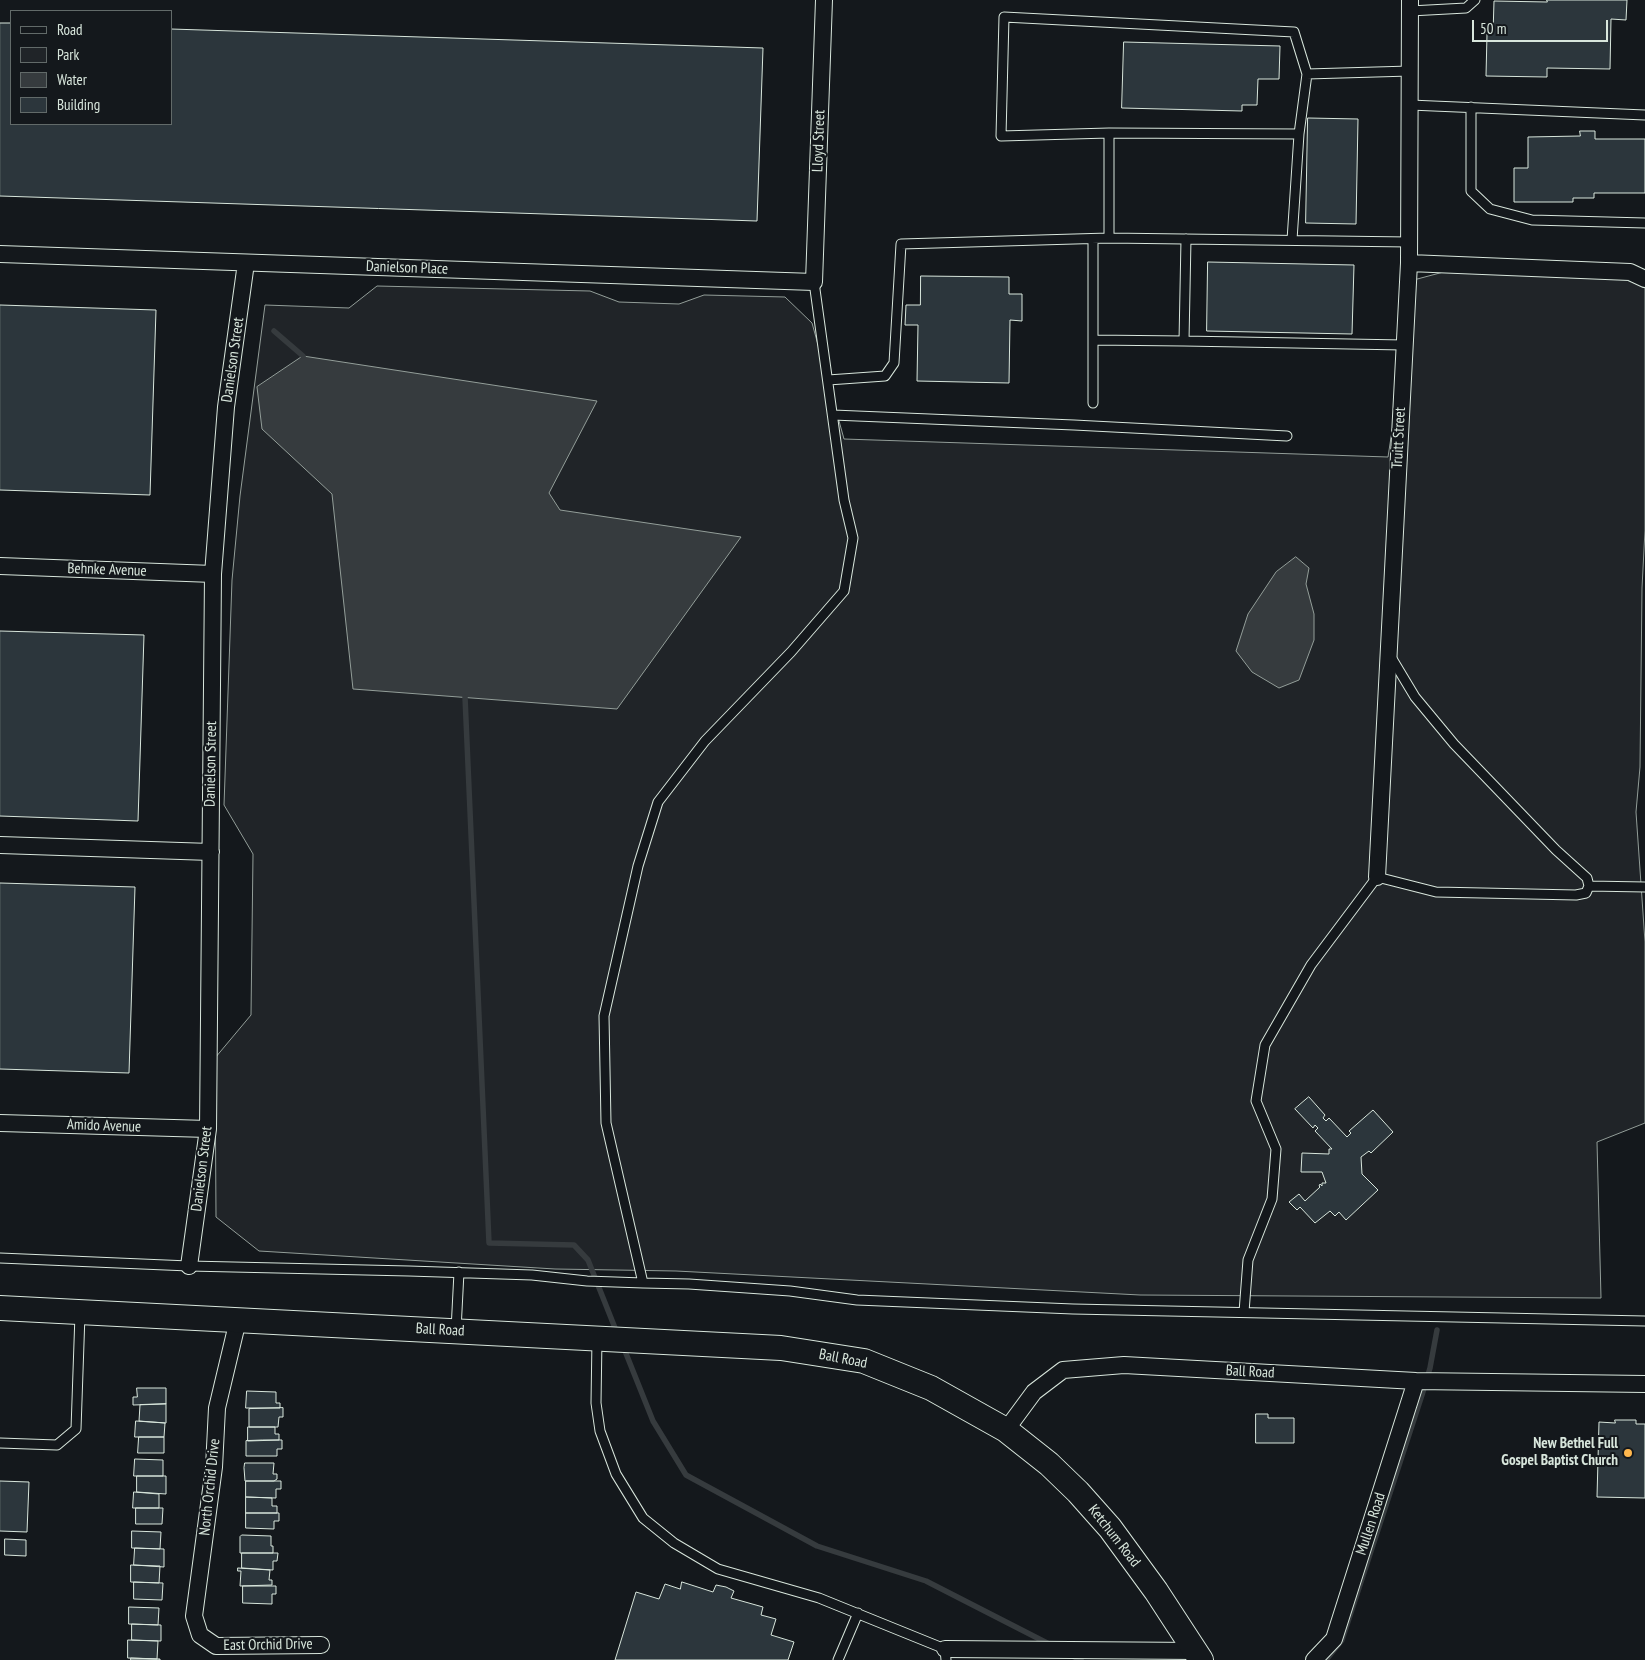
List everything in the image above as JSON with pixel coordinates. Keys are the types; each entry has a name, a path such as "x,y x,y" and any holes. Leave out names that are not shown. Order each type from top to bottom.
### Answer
{"main road":[{"name":"Ball Road","path":"0,1308 781,1348 864,1361 931,1388 1006,1430"},
{"name":"Ketchum Road","path":"1006,1430 1049,1464 1078,1492 1110,1528 1199,1655"}],"street":[{"name":"Lloyd Street","path":"814,282 824,0"},
{"name":"Truitt Street","path":"1377,877 1409,263 1410,5"},
{"name":"Danielson Place","path":"0,254 814,282"},
{"name":"Danielson Street","path":"189,1266 208,1129 213,574 226,407 246,263"},
{"path":"1409,263 1630,272 1645,279"},
{"name":"Behnke Avenue","path":"0,566 213,574"},
{"path":"0,845 210,852"},
{"name":"Amido Avenue","path":"0,1123 208,1129"},
{"name":"North Orchid Drive","path":"216,1646 200,1636 194,1616 214,1467 216,1408 238,1320"},
{"name":"Ball Road","path":"1006,1430 1034,1392 1064,1370 1124,1365 1416,1381 1645,1384"},
{"name":"Mullen Road","path":"1314,1660 1334,1639 1416,1381"},
{"name":"East Orchid Drive","path":"216,1646 321,1644"},
{"path":"946,1654 1049,1650 1199,1655"}],"lane":[{"path":"1410,5 1466,8 1475,0"},
{"path":"1292,240 1299,134 1307,74 1294,32 1004,17 1001,136 1109,133 1299,134"},
{"path":"1307,74 1410,71"},
{"path":"1410,105 1645,115"},
{"path":"1471,107 1471,191 1490,209 1532,220 1645,223"},
{"path":"1109,133 1109,238"},
{"path":"828,380 885,376 894,363 902,244 1109,238 1409,242"},
{"path":"1093,239 1093,403"},
{"path":"1184,341 1186,239"},
{"path":"643,1283 606,1123 604,1016 638,866 658,802 705,741 791,652 844,592 853,538 844,500 814,282"},
{"path":"1093,340 1404,345"},
{"path":"833,415 1287,436"},
{"path":"1244,1312 1248,1260 1272,1199 1276,1149 1256,1101 1265,1045 1311,966 1377,877 1436,892 1576,895 1586,893 1589,886 1587,878 1556,850 1454,744 1415,697 1389,654"},
{"path":"1589,886 1645,887"},
{"path":"0,1258 189,1266 532,1275 587,1280 690,1284 790,1291 857,1300 1073,1309 1645,1321"},
{"path":"456,1331 459,1272"},
{"path":"0,1443 58,1445 76,1429 80,1312"},
{"path":"601,1338 596,1403 600,1431 616,1474 643,1518 674,1543 718,1569 819,1598 858,1613 946,1654"},
{"path":"838,1660 858,1613"}],"green space":[{"path":"1444,272 1627,279 1645,288 1645,530 1642,588 1640,767 1636,812 1645,942 1645,1123 1597,1142 1601,1298 1140,1295 676,1271 555,1269 259,1251 216,1217 215,1058 251,1015 253,854 224,805 232,580 240,496 265,305 349,308 377,286 590,291 619,302 679,304 704,295 785,297 812,323 844,439 1388,457 1415,280"}],"water":[{"path":"303,356 597,401 549,493 560,510 741,537 617,709 353,689 332,494 262,429 257,387"},
{"path":"1296,557 1309,568 1306,584 1314,614 1314,640 1299,680 1279,688 1252,672 1236,651 1248,614 1276,572"}],"building":[{"path":"1547,0 1627,0 1626,20 1611,19 1610,69 1547,68 1547,77 1486,76 1487,34 1493,34 1494,1 1547,2"},
{"path":"0,23 10,23 10,125 172,125 172,29 763,48 757,221 0,196"},
{"path":"1124,42 1280,46 1279,79 1258,79 1257,105 1242,105 1242,111 1122,108"},
{"path":"1308,118 1358,119 1356,224 1306,223"},
{"path":"1580,131 1595,131 1595,139 1645,139 1645,193 1594,193 1594,198 1573,198 1573,202 1514,202 1514,168 1528,168 1528,137 1580,136"},
{"path":"1208,262 1354,265 1352,334 1207,331"},
{"path":"921,276 1009,277 1009,294 1022,294 1022,321 1010,320 1009,383 917,381 918,325 905,325 906,305 920,305"},
{"path":"0,305 156,310 150,495 0,490"},
{"path":"0,631 144,635 138,821 0,816"},
{"path":"0,883 135,887 129,1073 0,1069"},
{"path":"1309,1097 1325,1115 1323,1118 1326,1121 1329,1118 1347,1137 1351,1133 1349,1131 1373,1110 1393,1132 1371,1153 1369,1151 1361,1157 1362,1174 1378,1190 1346,1220 1339,1212 1335,1216 1330,1211 1315,1223 1300,1207 1297,1210 1289,1202 1299,1194 1305,1201 1320,1187 1320,1184 1322,1186 1322,1183 1326,1183 1322,1172 1301,1172 1302,1153 1329,1154 1329,1149 1332,1149 1315,1131 1318,1128 1315,1125 1313,1128 1295,1109"},
{"path":"137,1388 166,1388 166,1404 133,1405 133,1397 137,1397"},
{"path":"247,1391 276,1392 276,1403 280,1403 280,1408 246,1408"},
{"path":"166,1404 166,1423 139,1421 140,1405"},
{"path":"283,1408 283,1417 279,1417 278,1427 249,1427 249,1409"},
{"path":"1256,1414 1268,1414 1268,1418 1294,1418 1294,1443 1256,1443"},
{"path":"1615,1420 1636,1420 1636,1424 1645,1424 1645,1498 1597,1497 1599,1422 1615,1423"},
{"path":"136,1421 165,1423 164,1437 135,1437"},
{"path":"248,1427 275,1427 275,1434 279,1434 279,1440 248,1441"},
{"path":"139,1437 164,1437 164,1453 138,1453"},
{"path":"282,1440 282,1449 277,1449 277,1456 246,1456 246,1441"},
{"path":"135,1459 163,1460 163,1476 134,1476"},
{"path":"245,1463 274,1463 273,1474 277,1474 277,1479 274,1481 245,1481"},
{"path":"137,1476 166,1476 166,1494 137,1492"},
{"path":"0,1481 29,1482 27,1532 0,1531"},
{"path":"246,1481 281,1481 281,1489 276,1489 276,1498 246,1497"},
{"path":"134,1492 159,1494 159,1508 133,1508"},
{"path":"246,1497 272,1498 272,1506 277,1506 277,1513 246,1513"},
{"path":"136,1508 163,1508 162,1524 136,1524"},
{"path":"246,1513 279,1513 279,1521 274,1521 274,1529 246,1528"},
{"path":"132,1531 161,1532 160,1549 132,1548"},
{"path":"242,1535 271,1536 273,1553 240,1553 240,1537"},
{"path":"5,1539 26,1540 26,1556 5,1555"},
{"path":"135,1548 164,1549 164,1567 134,1565"},
{"path":"242,1553 278,1553 277,1561 273,1561 273,1570 242,1568"},
{"path":"131,1565 160,1566 159,1583 131,1582"},
{"path":"238,1568 270,1570 269,1580 272,1580 272,1585 240,1586 241,1571 238,1571"},
{"path":"134,1582 163,1583 162,1600 134,1599"},
{"path":"682,1582 713,1592 716,1585 726,1587 734,1591 731,1598 763,1607 761,1615 776,1619 771,1635 794,1642 788,1660 615,1660 636,1592 659,1599 665,1584 680,1589"},
{"path":"243,1586 276,1586 276,1594 272,1594 272,1604 243,1603"},
{"path":"129,1607 159,1608 158,1625 129,1624"},
{"path":"132,1624 161,1625 161,1641 132,1640"},
{"path":"128,1640 158,1641 157,1659 128,1658"},
{"path":"131,1658 160,1659 160,1660 131,1660"}],"waterway":[{"path":"274,331 303,356"},
{"path":"465,697 489,1243 574,1245 588,1260 617,1333"},
{"path":"1326,1660 1342,1640 1422,1395 1430,1368 1437,1330"},
{"path":"623,1346 653,1421 686,1475 817,1546 926,1581 1051,1645"},
{"path":"1070,1655 1081,1660"}],"place":[{"name":"New Bethel Full Gospel Baptist Church","path":"1628,1453"}]}
